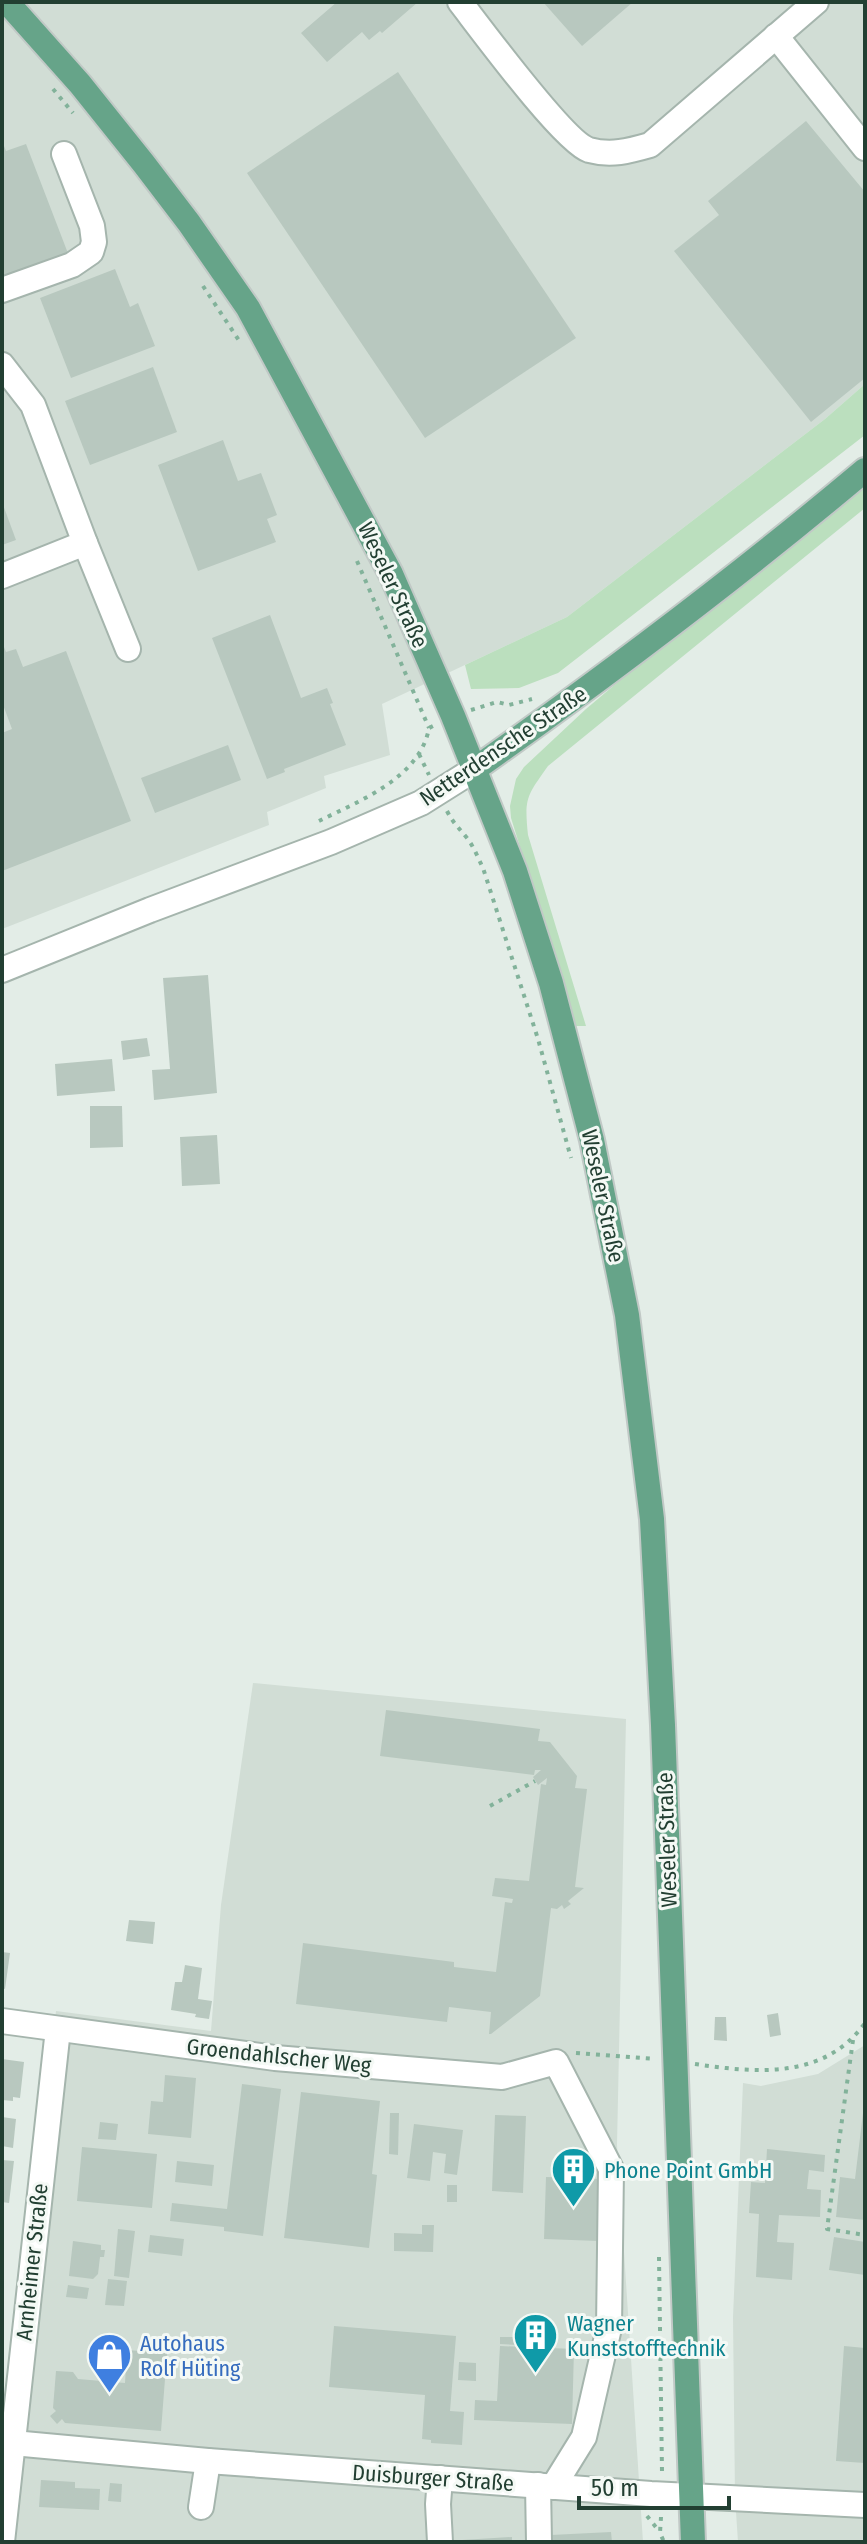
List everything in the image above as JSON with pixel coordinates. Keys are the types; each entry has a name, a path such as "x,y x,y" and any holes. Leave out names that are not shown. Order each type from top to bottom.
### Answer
{"main road":[{"name":"Weseler Straße","path":"7,2 80,84 144,164 248,308 391,574 453,716 515,871 551,983 592,1140 627,1315 652,1519 663,1725 665,2060 693,2542"},
{"name":"Netterdensche Straße","path":"475,769 610,674 788,535 865,470"}],"street":[{"path":"460,2 556,122 586,149 619,154 650,145 816,2"},
{"path":"776,36 865,148"},
{"path":"2,290 72,265 91,252 94,242 92,226 64,154"},
{"path":"2,365 33,405 128,649"},
{"path":"2,576 85,543"},
{"name":"Netterdensche Straße","path":"2,970 331,842 421,803 475,769"},
{"name":"Groendahlscher Weg","path":"2,2021 275,2058 502,2077 556,2062"},
{"name":"Arnheimer Straße","path":"2,2542 7,2443 58,2029"},
{"path":"539,2542 546,2486 584,2437 609,2328 611,2169 556,2062"},
{"name":"Duisburger Straße","path":"7,2443 546,2486 865,2505"},
{"path":"201,2507 208,2461"},
{"path":"440,2478 440,2542"}],"path":[{"path":"45,80 74,115"},
{"path":"202,284 244,349"},
{"path":"357,561 429,728 419,754 454,827 465,836 483,868 538,1039 572,1161"},
{"path":"429,728 483,705 497,702 509,705 538,697"},
{"path":"490,1806 535,1781"},
{"path":"556,2062 571,2052 744,2071 786,2069 834,2053 853,2040 865,2023"},
{"path":"853,2040 827,2229 865,2235"},
{"path":"658,2246 660,2533 664,2542"}],"shaded area":[{"path":"2,2 865,2 865,384 825,419 567,617 382,704 390,755 324,776 326,788 267,812 269,825 2,929"},
{"path":"253,1683 626,1719 617,2145 643,2542 2,2542 56,2011 211,2031 221,1905"},
{"path":"865,2045 865,2542 738,2542 733,2317 743,2083 761,2086 818,2074"}],"green space":[{"path":"865,384 865,435 558,673 519,688 471,689 465,665 567,617 825,419"},
{"path":"865,486 865,508 548,766 531,791 526,812 528,835 586,1026 576,1026 511,818 510,806 516,779 524,767 586,709 670,638 745,585"}],"building":[{"path":"337,2 418,2 382,33 380,31 369,40 362,32 327,62 301,33"},
{"path":"543,2 633,2 582,46"},
{"path":"398,72 576,338 425,438 247,173"},
{"path":"806,121 865,192 865,378 811,422 674,251 719,215 708,201"},
{"path":"2,141 6,151 26,144 69,256 6,281 2,270"},
{"path":"115,269 130,307 138,303 155,346 71,378 40,298"},
{"path":"153,367 177,432 90,465 65,401"},
{"path":"223,440 238,481 261,473 277,515 267,519 276,542 198,571 158,465"},
{"path":"2,502 16,540 2,545"},
{"path":"270,615 301,698 327,688 346,745 284,769 285,772 267,779 212,638"},
{"path":"2,642 6,652 16,649 23,667 66,651 131,821 2,871 2,733 12,729 2,702"},
{"path":"228,745 241,780 155,813 141,778"},
{"path":"208,975 217,1093 154,1100 152,1070 170,1069 163,978"},
{"path":"147,1038 150,1056 123,1060 121,1041"},
{"path":"112,1059 115,1091 57,1096 55,1064"},
{"path":"90,1106 122,1106 123,1147 90,1148"},
{"path":"217,1135 220,1184 182,1186 180,1137"},
{"path":"386,1710 540,1729 538,1741 550,1742 577,1776 575,1788 587,1789 575,1887 584,1888 568,1901 571,1904 564,1909 562,1905 557,1909 551,1908 540,1996 491,2034 491,2012 449,2007 447,2022 296,2004 303,1943 454,1962 454,1967 496,1972 505,1902 512,1903 513,1899 492,1896 495,1878 529,1881 541,1784 546,1785 547,1778 538,1785 533,1777 541,1770 535,1770 534,1775 380,1756"},
{"path":"129,1920 155,1922 153,1944 126,1941"},
{"path":"2,1952 10,1953 5,1989 2,1988"},
{"path":"185,1965 202,1968 198,1999 212,2001 209,2019 171,2010 175,1982 182,1982"},
{"path":"778,2013 781,2035 770,2037 767,2015"},
{"path":"715,2017 726,2017 727,2041 714,2040"},
{"path":"2,2059 24,2062 20,2098 13,2097 13,2101 2,2100"},
{"path":"165,2075 196,2078 191,2138 148,2134 151,2101 163,2102"},
{"path":"242,2084 281,2089 263,2236 224,2231 224,2227 170,2221 172,2203 227,2209"},
{"path":"301,2092 380,2101 372,2174 377,2175 369,2248 284,2238"},
{"path":"390,2113 399,2113 398,2155 389,2154"},
{"path":"863,2113 865,2220 836,2217 840,2177 855,2179"},
{"path":"495,2115 526,2116 523,2193 492,2191"},
{"path":"2,2117 16,2119 13,2148 2,2146"},
{"path":"100,2122 118,2124 116,2140 98,2139"},
{"path":"414,2124 463,2130 457,2175 444,2173 446,2154 433,2152 430,2181 407,2178"},
{"path":"82,2147 157,2154 152,2208 77,2201"},
{"path":"767,2149 825,2155 824,2172 809,2170 807,2189 821,2190 820,2217 779,2215 777,2242 794,2243 792,2280 756,2277 759,2214 749,2213 751,2182 765,2183"},
{"path":"2,2160 14,2161 9,2203 2,2202"},
{"path":"177,2161 214,2165 212,2186 175,2182"},
{"name":"Phone Point GmbH","path":"546,2177 602,2179 599,2241 544,2239"},
{"path":"447,2185 457,2185 457,2202 447,2202"},
{"path":"422,2225 434,2225 433,2252 394,2251 394,2233 422,2234"},
{"path":"118,2229 135,2231 129,2278 114,2276"},
{"path":"150,2235 184,2239 182,2256 148,2252"},
{"path":"834,2237 865,2242 865,2275 829,2270"},
{"path":"73,2241 101,2245 101,2250 105,2250 104,2257 100,2257 98,2274 93,2279 69,2276"},
{"path":"108,2279 127,2281 124,2306 105,2305"},
{"path":"68,2285 89,2288 87,2299 66,2297"},
{"path":"334,2326 456,2336 450,2411 464,2412 462,2445 431,2443 431,2440 422,2439 425,2395 329,2387"},
{"path":"500,2337 518,2337 518,2345 500,2344"},
{"name":"Wagner Kunststofftechnik","path":"500,2346 574,2349 572,2424 474,2420 475,2400 497,2401"},
{"path":"844,2346 865,2348 865,2463 836,2461"},
{"name":"Autohaus Rolf Hüting","path":"127,2350 167,2353 161,2431 65,2423 62,2419 57,2424 50,2416 56,2411 53,2408 56,2371 73,2372 78,2379 125,2383"},
{"path":"459,2362 476,2363 476,2381 458,2380"},
{"path":"41,2480 75,2482 75,2488 100,2489 99,2510 39,2507"},
{"path":"110,2483 122,2484 121,2502 108,2501"},
{"path":"611,2532 612,2542 551,2542 551,2535"},
{"path":"512,2537 512,2542 462,2542 462,2540"}],"place":[{"name":"Phone Point GmbH","path":"573,2209"},
{"name":"Wagner Kunststofftechnik","path":"536,2375"},
{"name":"Autohaus Rolf Hüting","path":"109,2395"}]}
